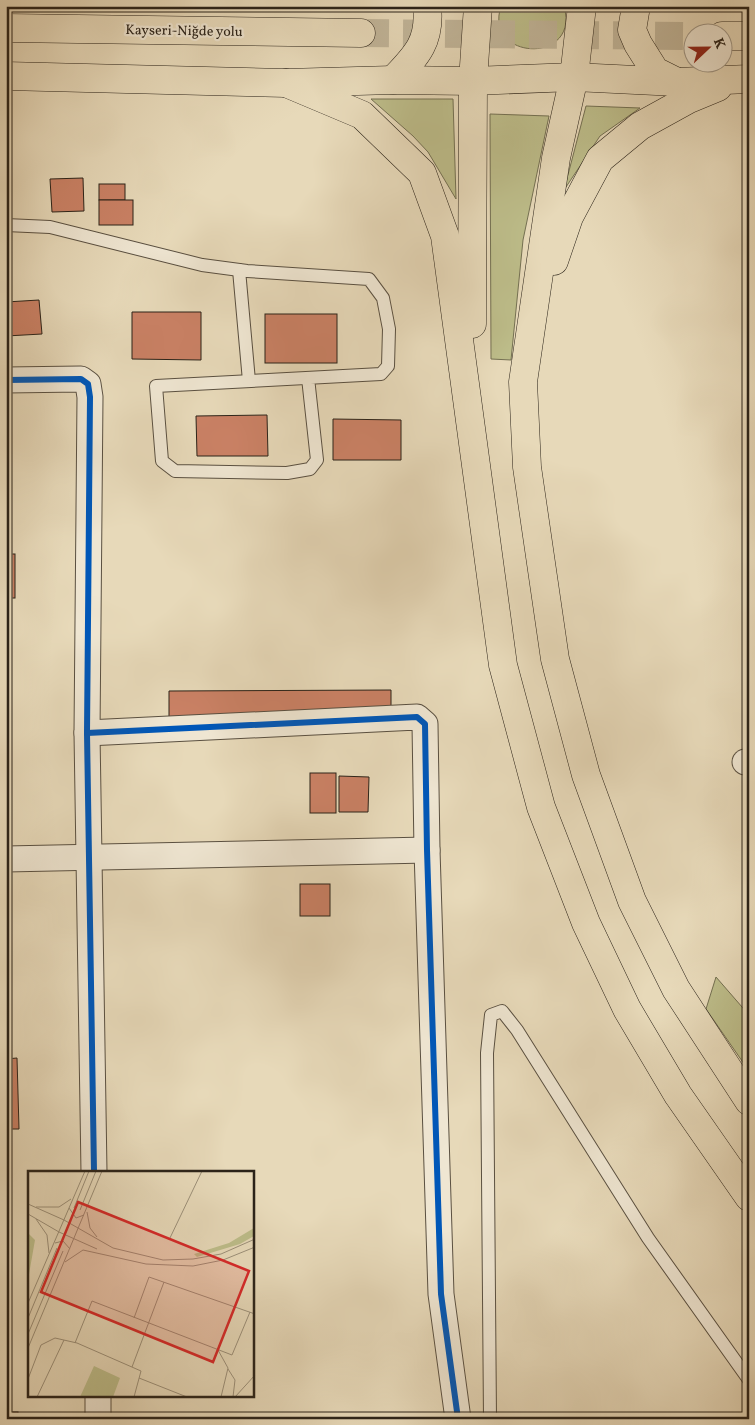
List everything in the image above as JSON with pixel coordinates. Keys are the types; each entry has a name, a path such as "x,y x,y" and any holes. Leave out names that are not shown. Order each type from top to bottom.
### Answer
{"highway":[{"path":"393,80 422,46 427,30 428,6"},
{"path":"472,441 473,82 478,6"},
{"path":"582,6 574,77 556,158 523,382 526,467 555,659 586,775 632,902 676,989 749,1101"},
{"path":"636,6 632,30 638,44 655,71 677,82"},
{"name":"Kayseri-Niğde yolu","path":"6,28 361,33"},
{"path":"732,36 749,36"},
{"path":"6,76 286,83 393,80 473,82 574,77 677,82 745,79"},
{"path":"555,659 539,490 538,403 553,265 569,217 600,159 640,126 689,99 745,79"},
{"path":"286,83 362,115 422,172 445,236 503,665 542,806 586,923 627,1009 678,1095 749,1197"}],"street":[{"path":"6,380 81,379 88,384 90,407 87,733 94,1171"},
{"path":"87,733 417,717 425,724 427,850 441,1294 458,1419"},
{"path":"6,859 427,850"},
{"path":"98,1398 98,1419"}],"lane":[{"path":"6,225 50,227 202,265 239,270 369,279 383,298 389,329 388,366 381,374 156,386 162,461 175,471 287,473 310,469 317,460 308,378"},
{"path":"239,270 249,381"},
{"path":"490,1419 486,1054 490,1015 502,1011 517,1030 648,1238 749,1380"}],"green space":[{"path":"501,6 564,6 565,25 559,39 547,46 532,49 518,46 506,37 499,24"},
{"path":"371,99 453,99 456,199 428,152 413,136"},
{"path":"586,106 640,108 600,136 564,190"},
{"path":"490,114 549,116 523,240 511,360 491,359"},
{"path":"716,977 749,1015 749,1071 706,1009"}],"building":[{"path":"83,178 84,211 52,212 50,179"},
{"path":"99,184 125,184 125,200 99,200"},
{"path":"99,200 133,200 133,225 99,225"},
{"path":"39,300 42,334 6,336 6,302"},
{"path":"132,312 201,312 201,360 132,359"},
{"path":"265,314 337,314 337,363 265,363"},
{"path":"267,415 268,456 197,456 196,416"},
{"path":"333,419 401,420 401,460 333,460"},
{"path":"6,554 15,554 15,598 6,598"},
{"path":"391,690 391,724 169,724 169,691"},
{"path":"310,773 336,773 336,813 310,813"},
{"path":"339,776 369,777 368,812 339,812"},
{"path":"300,884 330,884 330,916 300,916"},
{"path":"17,1058 19,1129 6,1129 6,1059"},
{"path":"6,1412 18,1412 18,1419 6,1419"}],"tunnel":[{"path":"361,33 682,36"}],"cycle path":[{"path":"6,380 81,379 88,384 90,397 87,733 94,1171"},
{"path":"87,733 417,717 425,724 427,850 441,1294 458,1419"}]}
